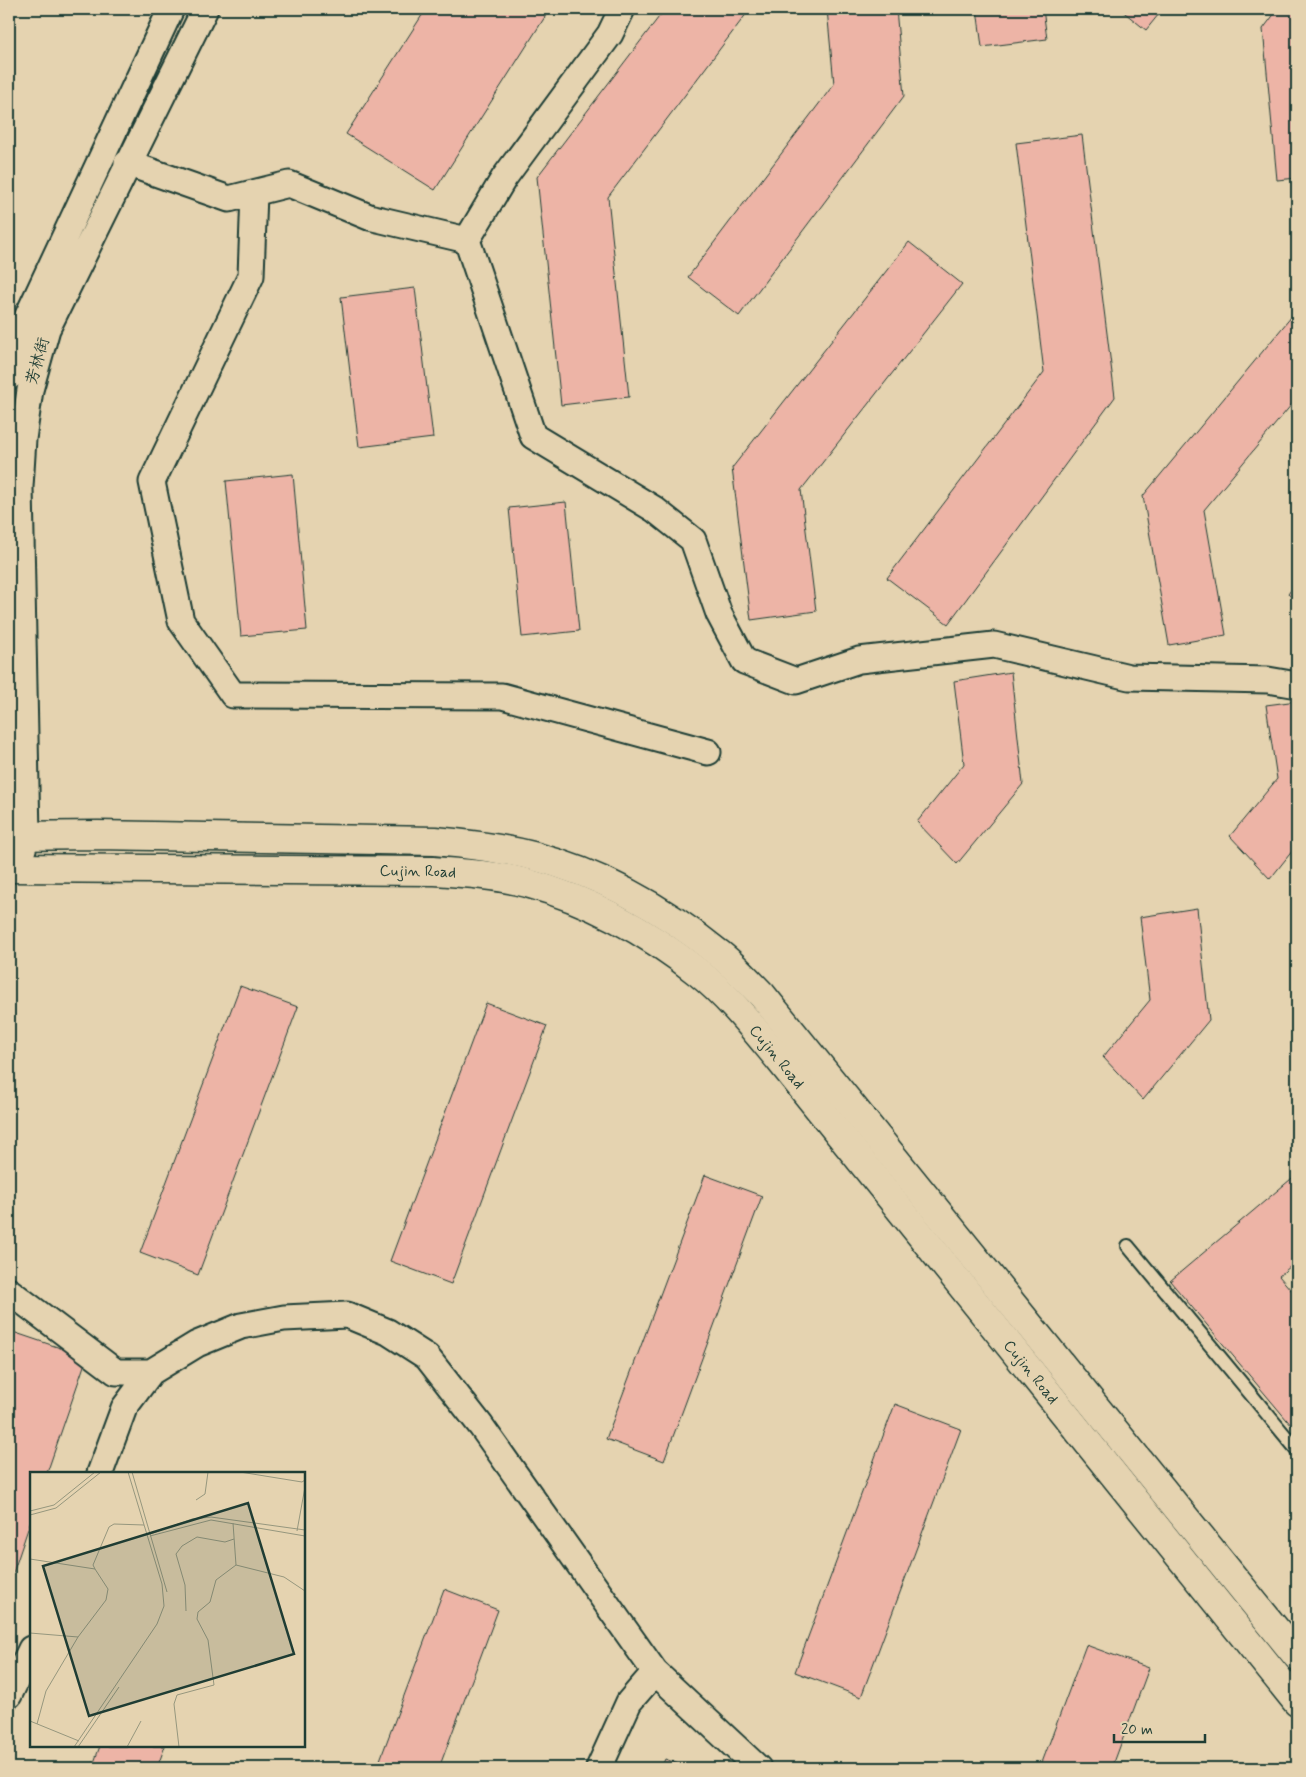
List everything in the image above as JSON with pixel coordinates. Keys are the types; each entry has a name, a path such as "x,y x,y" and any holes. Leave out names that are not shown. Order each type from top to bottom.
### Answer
{"main road":[{"name":"Cujin Road","path":"14,852 435,841 486,846 533,856 586,874 628,893 676,921 720,954 769,1002 1297,1656"},
{"name":"Cujin Road","path":"14,852 484,875 527,883 574,899 617,918 660,944 700,973 740,1012 1297,1702"}],"street":[{"path":"9,377 23,326 171,9"},
{"name":"芳林街","path":"14,852 20,487 29,399 47,330 127,163 205,9"},
{"path":"622,9 610,34 504,178 467,240 533,436 654,509 693,540 719,614 744,661 796,681 859,660 994,645 1129,677 1268,680 1297,685"},
{"path":"127,163 229,199 289,184 369,217 467,240"},
{"path":"254,193 251,276 152,482 181,621 233,695 502,696 708,752"},
{"path":"9,1291 116,1372 151,1372"},
{"path":"100,1472 124,1408 151,1372 197,1344 241,1326 284,1318 346,1315 388,1332 427,1357 481,1426 654,1672 758,1768"},
{"path":"9,1695 30,1651"},
{"path":"599,1768 629,1702 654,1672"}],"lane":[{"path":"1128,1246 1297,1450"}],"building":[{"path":"426,9 550,9 435,190 346,134"},
{"path":"665,9 750,9 608,197 629,397 561,405 537,177"},
{"path":"827,9 896,9 904,96 739,316 688,277 834,84"},
{"path":"977,9 1043,9 1047,39 982,47"},
{"path":"1120,9 1163,9 1146,30"},
{"path":"1278,9 1297,9 1297,178 1277,180 1263,29"},
{"path":"1082,135 1115,397 948,624 887,578 1044,372 1016,143"},
{"path":"909,242 962,284 801,490 816,611 751,620 732,468"},
{"path":"415,288 433,438 359,447 341,297"},
{"path":"1297,310 1297,398 1204,510 1226,635 1169,645 1143,496"},
{"path":"293,474 307,630 241,636 226,481"},
{"path":"566,502 579,631 522,637 509,508"},
{"path":"1297,582 1297,602 1288,594"},
{"path":"1011,672 1023,784 957,864 917,822 964,764 954,681"},
{"path":"1297,701 1297,845 1270,879 1230,836 1277,779 1266,705"},
{"path":"1197,908 1209,1020 1143,1100 1103,1057 1150,1000 1140,917"},
{"path":"240,986 298,1007 198,1275 140,1253"},
{"path":"486,1003 547,1026 451,1284 390,1261"},
{"path":"1297,1174 1297,1261 1279,1276 1297,1297 1297,1432 1170,1281"},
{"path":"705,1175 762,1196 664,1461 606,1439"},
{"path":"10,1331 87,1357 47,1472 30,1472 30,1523 9,1585"},
{"path":"895,1404 961,1429 861,1697 795,1672"},
{"path":"444,1589 498,1610 439,1768 377,1768"},
{"path":"1086,1645 1149,1668 1112,1768 1040,1768"},
{"path":"100,1747 165,1747 157,1768 92,1768"},
{"path":"665,1759 690,1768 661,1768"}]}
